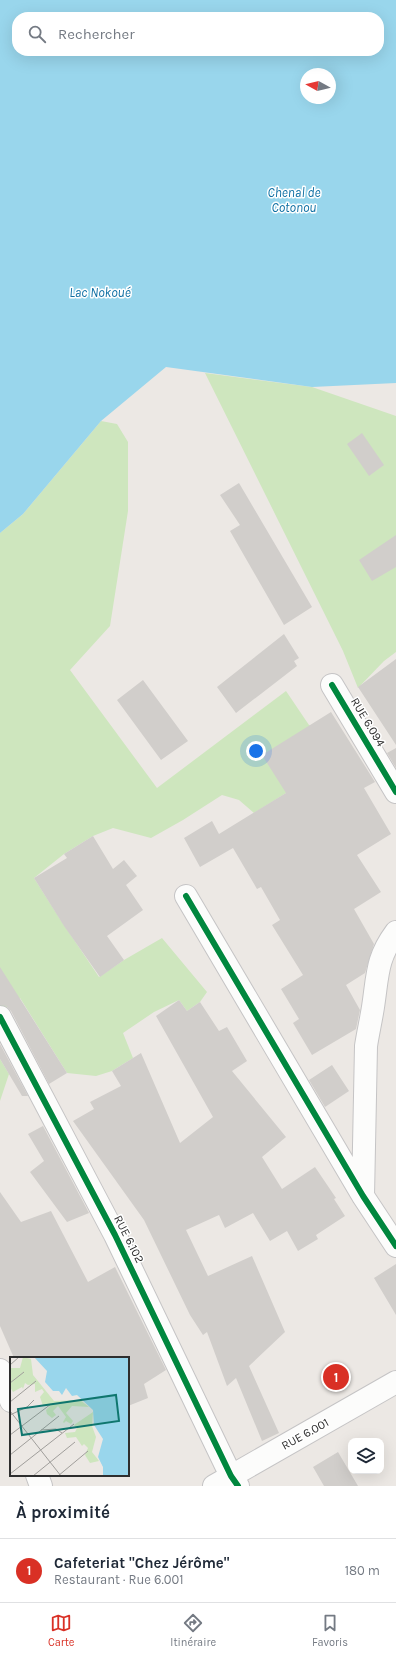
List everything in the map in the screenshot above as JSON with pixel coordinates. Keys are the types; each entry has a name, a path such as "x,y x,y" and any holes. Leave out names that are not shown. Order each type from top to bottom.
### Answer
{"street":[{"name":"RUE 6.094","path":"332,685 396,792"},
{"path":"186,896 363,1196 396,1246"},
{"path":"363,1196 366,1046 368,1027 379,962 387,944 396,932"},
{"name":"RUE 6.102","path":"0,1017 115,1234 228,1482"},
{"path":"0,1370 10,1398"},
{"name":"RUE 6.001","path":"228,1482 396,1382"},
{"path":"37,1476 41,1486"}],"green space":[{"path":"205,373 312,387 396,416 396,652 384,661 358,688 343,651"},
{"path":"101,421 117,424 128,442 128,511 110,626 70,670 157,788 286,691 309,725 326,733 307,780 254,813 239,800 222,795 151,838 113,828 93,836 64,854 34,878 99,977 124,960 162,938 207,992 200,1002 187,1011 179,1000 154,1012 123,1033 133,1058 112,1071 96,1076 67,1073 20,998 0,1012 0,533 23,514"},
{"path":"0,1059 9,1074 0,1101"}],"water":[{"path":"0,0 396,0 396,383 312,387 166,367 101,421 23,514 0,533"}],"building":[{"path":"362,433 384,465 369,476 347,444"},
{"path":"239,483 312,607 284,625 230,531 240,525 220,495"},
{"path":"396,535 396,567 372,581 359,560"},
{"path":"284,634 299,658 294,661 297,666 236,713 217,687"},
{"path":"396,659 396,745 358,687"},
{"path":"143,680 188,741 161,760 117,700"},
{"path":"331,712 375,782 364,788 391,834 357,855 381,892 354,909 374,944 365,973 346,985 360,1010 356,1029 312,1055 293,1023 299,1019 281,989 303,975 272,925 280,920 261,887 257,889 233,848 200,867 184,838 212,821 219,834 286,793 262,755"},
{"path":"396,748 396,768 387,753"},
{"path":"93,836 113,869 124,860 137,876 126,885 143,910 107,936 124,960 100,977 64,926 34,878 67,858 64,854"},
{"path":"0,967 67,1073 49,1084 11,1011 6,1006 0,1005"},
{"path":"179,1000 187,1011 200,1002 219,1031 227,1027 247,1061 232,1071 286,1137 262,1157 282,1189 315,1167 336,1198 334,1199 345,1216 316,1235 318,1239 298,1251 287,1231 270,1241 253,1213 225,1228 219,1215 186,1230 208,1276 252,1256 285,1332 249,1366 279,1433 262,1441 236,1378 227,1386 207,1332 203,1335 190,1315 144,1220 73,1121 94,1109 90,1102 121,1086 112,1071 141,1053 180,1143 213,1117 156,1016"},
{"path":"0,1044 28,1096 22,1096 0,1059"},
{"path":"332,1065 349,1091 325,1107 309,1080"},
{"path":"43,1126 89,1213 67,1222 30,1172 44,1161 28,1134"},
{"path":"0,1192 21,1222 51,1211 88,1282 115,1267 166,1370 144,1384 148,1398 129,1406 129,1357 14,1357 0,1326"},
{"path":"396,1264 396,1315 374,1278"},
{"path":"338,1452 348,1469 348,1474 351,1474 358,1486 324,1486 313,1467"}],"cycle path":[{"path":"332,685 396,792"},
{"path":"186,896 363,1196 396,1246"},
{"path":"0,1017 115,1235 231,1476 238,1486"}],"place":[{"name":"Cafeteriat \"Chez Jérôme\"","path":"336,1377"}],"water label":[{"name":"Chenal de Cotonou","path":"294,200"},
{"name":"Lac Nokoué","path":"100,292"}]}
